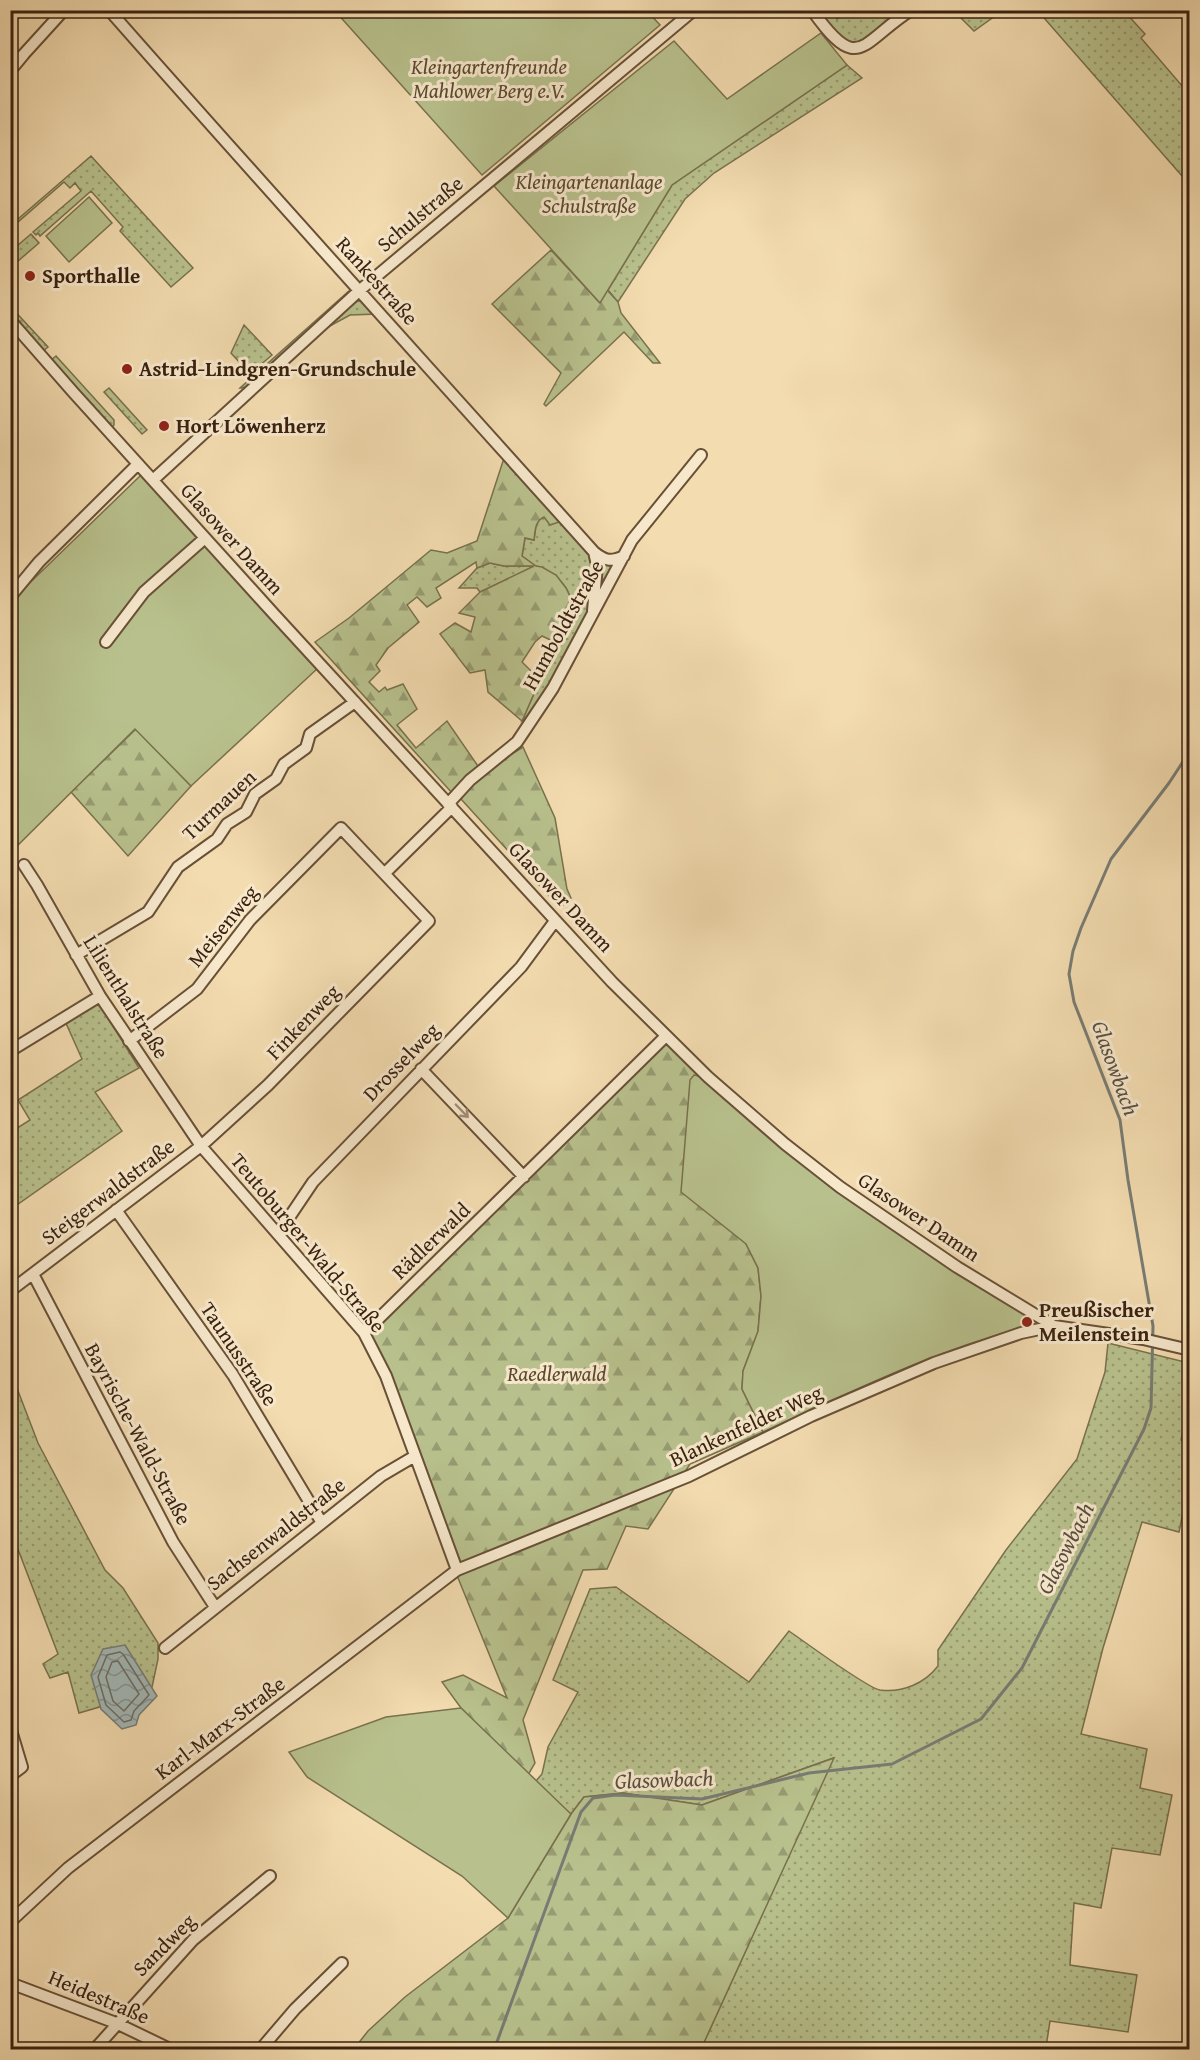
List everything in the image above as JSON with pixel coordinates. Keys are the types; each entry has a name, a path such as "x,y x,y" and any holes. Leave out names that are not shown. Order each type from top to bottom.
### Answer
{"street":[{"path":"10,71 64,10"},
{"name":"Rankestraße","path":"108,10 275,199 360,290 594,552"},
{"name":"Schulstraße","path":"153,480 360,290 694,10"},
{"path":"812,10 828,33 844,46 860,49 911,10"},
{"name":"Glasower Damm","path":"10,320 205,538 555,921 665,1037 758,1121 840,1187 957,1267 1054,1326 1143,1339 1190,1350"},
{"name":"Humboldtstraße","path":"385,873 450,805 470,780 517,742 553,688 632,540 701,455"},
{"path":"10,597 17,587 138,464"},
{"path":"106,642 144,592 205,538"},
{"path":"594,552 603,560 613,561 624,556"},
{"path":"592,617 597,565 594,552"},
{"path":"10,577 17,587"},
{"name":"Turmauen","path":"76,955 148,912 178,867 217,839 227,824 246,812 255,794 276,779 284,764 306,748 310,734 355,702"},
{"name":"Meisenweg","path":"129,1041 197,989 250,920 341,828 385,873"},
{"name":"Lilienthalstraße","path":"24,866 100,996 201,1146"},
{"name":"Finkenweg","path":"201,1146 268,1085 429,921 385,873"},
{"name":"Drosselweg","path":"278,1234 313,1182 521,967 555,921"},
{"path":"10,1051 100,996"},
{"name":"Rädlerwald","path":"364,1333 665,1037"},
{"path":"422,1069 524,1177"},
{"name":"Steigerwaldstraße","path":"10,1291 201,1146"},
{"name":"Teutoburger-Wald-Straße","path":"201,1146 364,1333 386,1376 457,1570"},
{"name":"Taunusstraße","path":"116,1210 233,1375 322,1523"},
{"name":"Bayrische-Wald-Straße","path":"33,1274 172,1542 215,1607"},
{"name":"Blankenfelder Weg","path":"457,1570 689,1476 811,1416 934,1363 1021,1333 1054,1326"},
{"name":"Sachsenwaldstraße","path":"165,1648 381,1476 415,1456"},
{"name":"Karl-Marx-Straße","path":"10,1922 73,1864 457,1570"},
{"path":"10,1727 22,1767 10,1776"},
{"name":"Sandweg","path":"94,2049 193,1940 270,1875"},
{"path":"260,2049 295,2009 342,1963"},
{"name":"Heidestraße","path":"10,1983 117,2023 172,2049"}],"green space":[{"name":"Kleingartenfreunde Mahlower Berg e.V.","path":"335,11 647,11 660,25 482,175"},
{"path":"822,11 829,11 837,19 850,11 907,11 866,43 844,45 825,22"},
{"path":"954,11 1002,11 974,31"},
{"path":"1038,11 1124,11 1145,34 1141,38 1189,94 1189,184"},
{"name":"Kleingartenanlage Schulstraße","path":"821,33 847,65 672,185 600,303 494,186 674,41 727,99"},
{"path":"847,65 862,78 714,173 685,199 618,302 608,290 672,185"},
{"path":"91,156 193,268 171,287 120,231 123,227 91,191 40,236 33,232 81,191 75,183 70,188 64,182 11,228 11,225"},
{"path":"89,197 112,223 69,262 46,236"},
{"path":"31,234 39,243 11,267 11,251"},
{"path":"551,250 599,302 607,290 618,302 621,313 660,363 653,363 624,332 546,406 544,404 561,373 492,304"},
{"path":"349,291 348,295 244,388 240,388"},
{"path":"365,301 377,314 350,315 328,327 354,302"},
{"path":"10,306 48,347 42,352 11,314"},
{"path":"244,325 272,355 250,374 231,353"},
{"path":"56,356 114,420 111,428 50,361"},
{"path":"109,388 147,430 142,434 104,392"},
{"path":"505,455 558,515 559,522 550,525 544,517 539,521 534,540 525,538 522,556 536,566 556,575 566,588 577,611 574,624 559,644 542,636 535,642 522,662 540,680 522,721 488,692 485,670 470,673 440,634 455,623 471,632 475,617 459,613 480,592 534,566 504,566 490,563 477,568 476,562 436,588 441,598 427,607 417,597 407,605 419,622 388,648 376,665 380,671 369,682 379,692 385,687 387,690 403,684 417,709 397,725 416,748 447,721 480,769 453,794 315,642 349,618 431,550 447,553 477,541"},
{"path":"141,475 318,668 191,786 135,729 13,850 11,847 11,601"},
{"path":"558,515 609,563 611,568 568,655 533,714 522,721 559,644 574,624 577,611 566,588 556,575 536,566 480,592 477,588 459,588 477,568 490,563 504,566 535,566 522,556 525,538 534,540 540,518"},
{"path":"136,729 191,786 128,856 71,792"},
{"path":"523,747 555,818 567,889 571,898 560,908 461,799 470,784 478,777"},
{"path":"98,1002 139,1068 95,1092 122,1131 11,1209 11,1132 30,1120 18,1100 82,1059 65,1021"},
{"name":"Raedlerwald","path":"667,1043 703,1077 746,1244 758,1268 761,1296 758,1332 743,1371 742,1389 763,1432 690,1464 648,1529 626,1526 607,1569 583,1570 523,1720 535,1763 528,1775 461,1708 442,1682 463,1675 507,1698 456,1573 369,1332"},
{"path":"694,1075 703,1077 743,1112 1027,1315 1029,1321 1027,1326 925,1360 763,1432 742,1389 743,1371 758,1331 761,1296 758,1268 746,1244 681,1192 690,1080"},
{"path":"1108,1343 1189,1363 1189,1402 1181,1440 1189,1444 1189,1483 1179,1532 1142,1522 1103,1648 1081,1734 1147,1749 1140,1788 1172,1795 1160,1855 1112,1848 1101,1908 1074,1903 1070,1965 1137,1975 1128,2032 1050,2021 1046,2047 1053,2050 701,2049 833,1758 702,1805 623,1793 584,1797 571,1814 535,1782 542,1774 548,1747 578,1692 553,1680 590,1589 616,1587 749,1682 789,1631 873,1687 889,1691 913,1686 938,1666 938,1650 1006,1550 1077,1459 1105,1372"},
{"path":"10,1370 38,1443 105,1570 123,1588 158,1643 158,1659 152,1687 144,1694 79,1713 68,1672 50,1678 43,1664 58,1654 11,1531"},
{"path":"461,1708 571,1814 508,1918 462,1876 307,1777 289,1752 386,1717"},
{"path":"834,1758 701,2049 353,2050 368,2031 405,1997 508,1918 571,1814 584,1797 623,1793 702,1805"}],"water":[{"path":"125,1645 157,1696 139,1715 136,1725 122,1729 101,1709 91,1675 103,1649"}],"waterway":[{"name":"Glasowbach","path":"494,2050 581,1812 593,1798 615,1795 702,1799 809,1773 892,1764 981,1719 1022,1668 1144,1429 1151,1408 1153,1326 1120,1120 1074,1002 1069,974 1073,951 1081,928 1111,859 1169,783 1190,751"}],"place":[{"name":"Sporthalle","path":"30,276"},
{"name":"Astrid-Lindgren-Grundschule","path":"127,369"},
{"name":"Hort Löwenherz","path":"164,426"},
{"name":"Preußischer Meilenstein","path":"1027,1322"}]}
